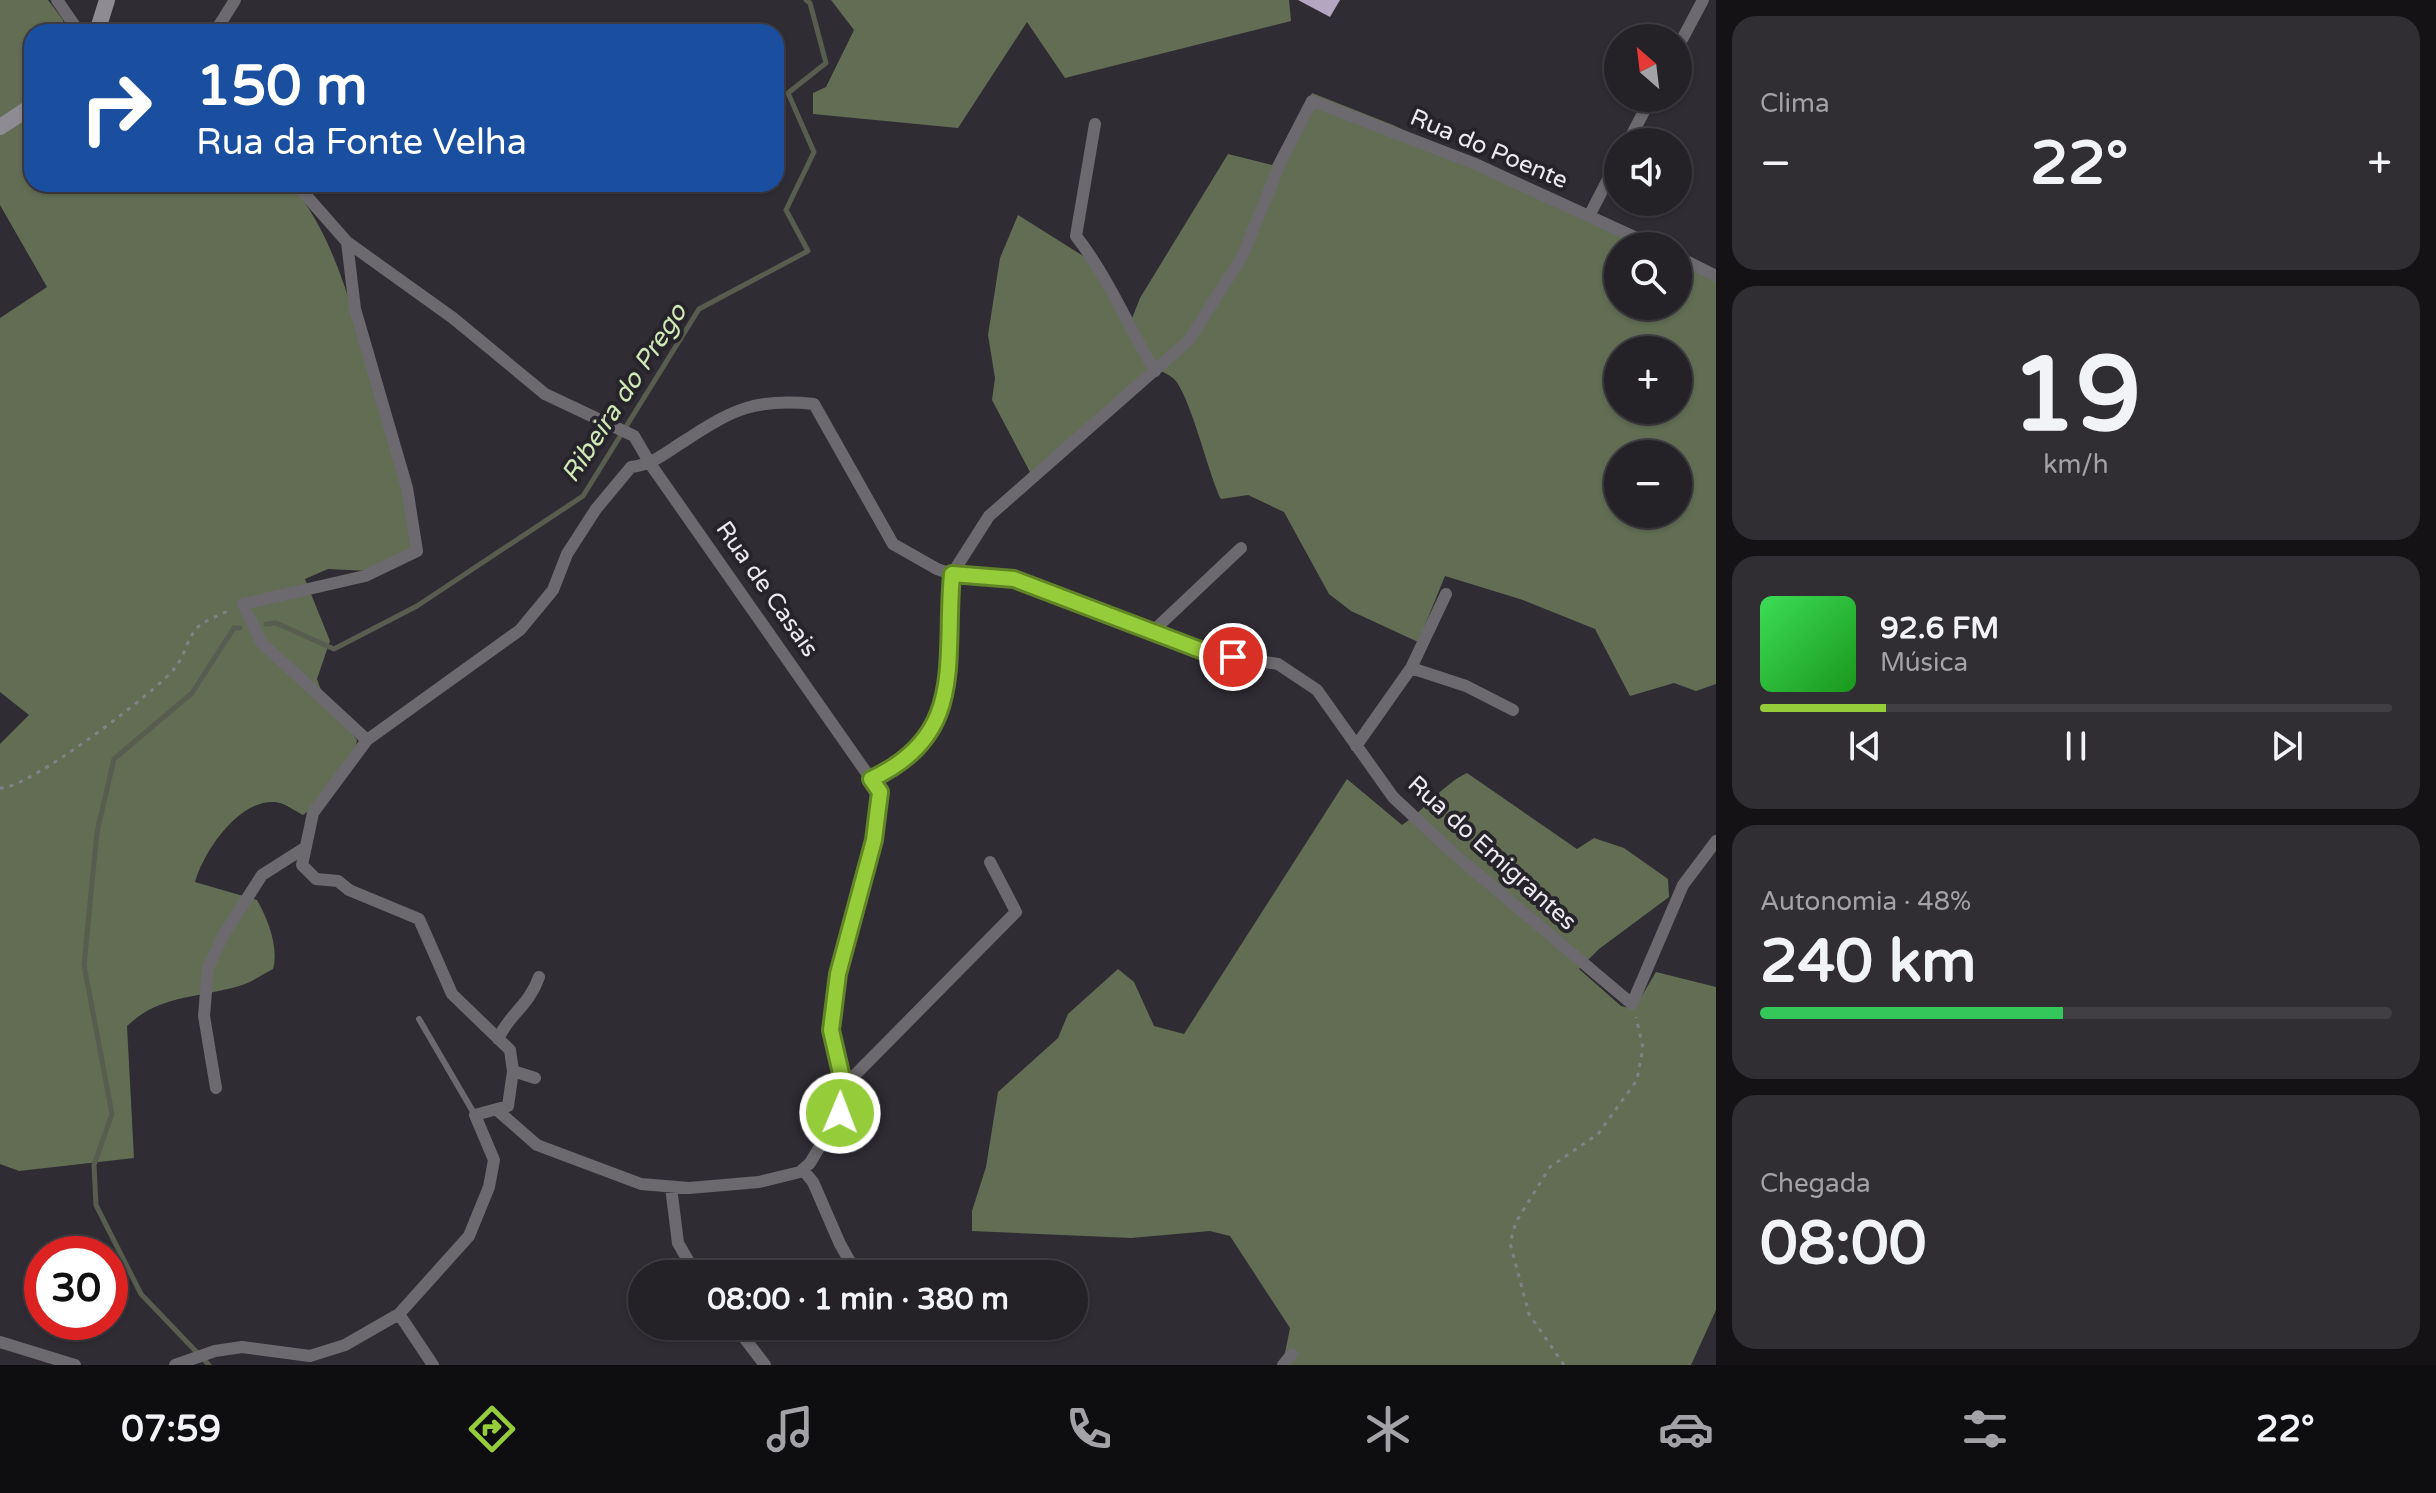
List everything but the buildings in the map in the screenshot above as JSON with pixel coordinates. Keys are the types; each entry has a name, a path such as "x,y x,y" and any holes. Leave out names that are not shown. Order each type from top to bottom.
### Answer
{"main road":[{"path":"100,24 107,0"},
{"path":"0,127 24,111"}],"street":[{"path":"57,0 74,24"},
{"path":"220,24 235,0"},
{"path":"1690,24 1703,0"},
{"name":"Rua do Poente","path":"1155,371 1189,340 1243,255 1282,159 1312,101 1473,163 1589,216 1604,187"},
{"path":"871,779 901,765 929,734 945,703 952,574 989,516 1155,371 1119,311 1100,267 1076,236 1095,124"},
{"name":"Rua de Casais","path":"303,192 347,242 453,318 545,394 634,436 651,465 880,792 874,840 838,974 831,1030 842,1078 840,1113 803,1170"},
{"path":"1589,216 1624,232"},
{"path":"347,242 355,309 407,488 417,551 365,576 243,604 261,642 367,740"},
{"path":"1692,264 1716,276"},
{"path":"180,1364 215,1351 242,1347 310,1356 345,1345 399,1314 469,1236 489,1187 494,1160 475,1115 508,1106 513,1071 510,1050 452,994 419,919 349,890 338,881 316,879 302,865 313,813 367,740 520,630 553,590 567,554 596,509 631,467 651,465 742,406 787,401 814,404 893,544 952,574"},
{"path":"1152,632 1241,548"},
{"name":"Rua do Emigrantes","path":"952,574 1014,579 1211,654 1278,664 1317,690 1393,797 1454,854 1632,1004"},
{"path":"1356,746 1411,668 1446,594"},
{"path":"1411,668 1466,686 1513,710"},
{"path":"1632,1004 1683,885 1716,841"},
{"path":"216,1088 204,1016 208,968 224,934 262,875 306,847"},
{"path":"842,1078 854,1076 1016,912 990,862"},
{"path":"498,1039 505,1022 532,998 539,977"},
{"path":"513,1071 535,1078"},
{"path":"497,1110 537,1145 641,1184 671,1187 759,1182 803,1170 825,1206 849,1260"},
{"path":"671,1187 678,1243 688,1260"},
{"path":"399,1314 433,1365"},
{"path":"746,1340 765,1365"},
{"path":"0,1342 75,1365"},
{"path":"1283,1365 1292,1354"}],"lane":[{"path":"419,1019 475,1115"}],"path":[{"path":"0,788 7,789 39,771 99,732 175,668 198,626 243,604"},
{"path":"1564,1365 1529,1314 1510,1243 1516,1222 1550,1167 1598,1134 1637,1080 1643,1048 1632,1004"}],"green space":[{"path":"0,0 48,0 64,24 24,24 24,192 297,192 320,227 340,274 422,551 370,571 328,569 305,579 330,641 317,679 322,693 357,740 355,751 338,782 303,815 275,802 261,803 248,809 224,830 199,870 195,882 257,900 271,934 275,952 273,969 239,986 152,1008 127,1026 134,1158 19,1171 0,1164 0,744 29,715 0,692 0,318 47,287 0,205"},
{"path":"831,0 1289,0 1291,21 1065,78 1027,22 958,128 813,114 813,93 826,87 854,30"},
{"path":"1312,93 1393,125 1619,232 1604,232 1604,320 1692,320 1692,268 1716,281 1716,684 1696,691 1674,683 1630,696 1595,629 1523,600 1445,576 1418,642 1351,611 1329,594 1284,512 1248,495 1221,499 1179,386 1173,378 1156,369 1031,474 992,400 995,378 988,335 1000,258 1018,215 1088,259 1131,321 1140,298 1228,154 1272,165"},
{"path":"1467,773 1577,849 1594,838 1624,848 1668,879 1669,897 1599,949 1579,969 1621,1006 1634,1009 1656,972 1716,987 1716,1310 1691,1365 1290,1365 1285,1353 1290,1328 1230,1236 1210,1231 1131,1238 972,1231 972,1211 986,1167 998,1092 1058,1038 1068,1014 1118,969 1134,982 1154,1026 1184,1034 1347,779 1402,825"}],"waterway":[{"name":"Ribeira do Prego","path":"266,624 276,623 334,649 417,606 583,496 699,309 808,251 786,210 814,152 788,93 826,63 810,3 806,0"},
{"name":"Ribeira do Prego","path":"209,1365 141,1294 96,1205 94,1165 112,1114 84,965 97,832 114,759 192,693 234,628 240,628"}],"route":[{"path":"840,1113 842,1078 831,1030 838,974 874,840 880,792 871,779 901,765 929,734 945,703 952,574 1014,579 1211,654 1233,657"}]}
